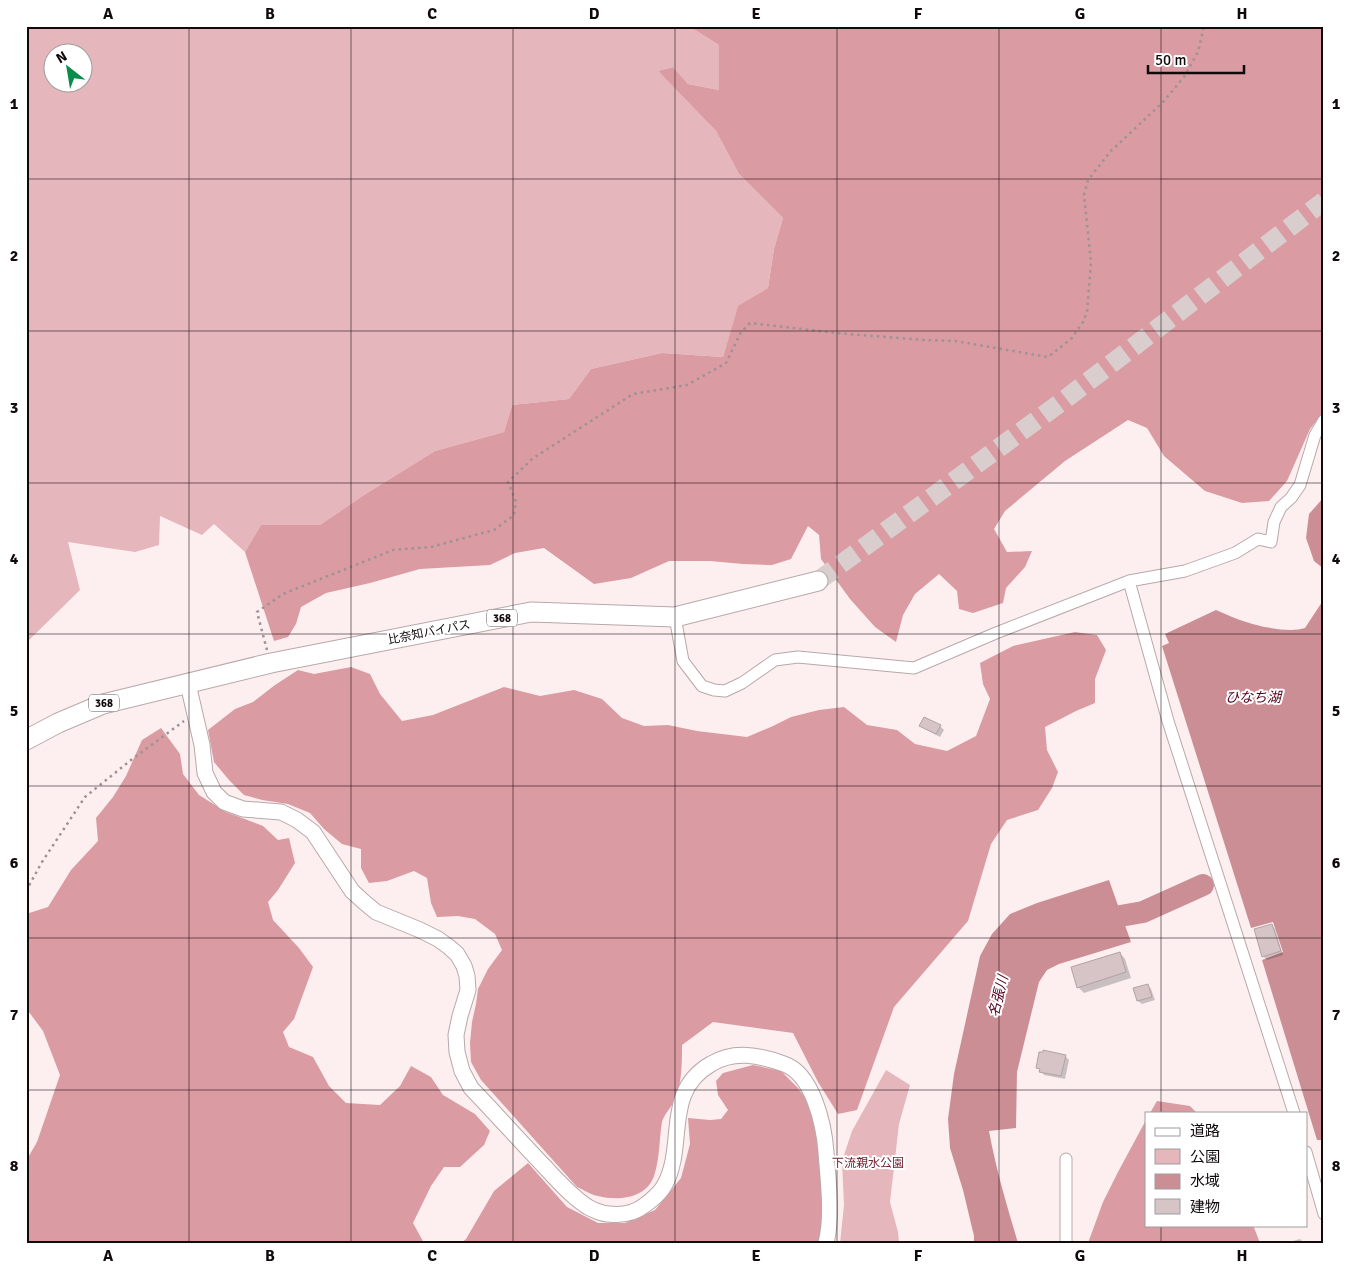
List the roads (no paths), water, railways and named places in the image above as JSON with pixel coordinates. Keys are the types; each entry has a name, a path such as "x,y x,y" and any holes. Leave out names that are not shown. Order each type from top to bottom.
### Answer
{"highway":[{"name":"比奈知バイパス","path":"188,684 271,663 531,612 675,617 818,581"},
{"name":"368","path":"26,740 58,723 104,704 188,684"}],"street":[{"path":"675,617 683,661 702,686 714,690 725,691 742,683 775,660 791,658 914,668 996,633 1129,581 1185,571 1235,554 1258,539 1270,542 1274,522 1281,506 1291,498 1300,485 1315,435 1324,420"},
{"path":"1129,581 1168,722 1294,1112"},
{"path":"188,684 202,745 205,773 214,792 224,802 243,809 281,812 297,820 313,832 352,890 370,907 376,912 420,930 449,947 456,954 464,966 468,990 456,1035 462,1071 471,1088 569,1192 589,1208 608,1214 633,1212 650,1201 663,1187 671,1169 680,1107 687,1087 695,1075 720,1059 734,1055 769,1059 789,1066 798,1073 806,1083 816,1104 825,1144 829,1200 826,1243"},
{"path":"1066,1159 1066,1243"},
{"path":"1308,1159 1324,1214"}],"water":[{"path":"1324,497 1324,569 1314,561 1306,538 1309,514"},
{"name":"ひなち湖","path":"1324,599 1324,1140 1317,1140 1262,960 1283,952 1273,922 1251,928 1162,646 1169,643 1165,634 1216,610 1252,624 1284,630 1305,628"},
{"path":"1109,880 1131,942 1059,964 1047,970 1039,982 1017,1072 1016,1128 989,1131 998,1173 1018,1243 974,1243 963,1190 950,1148 948,1119 954,1074 980,956 992,934 1010,914 1037,903"}],"waterway":[{"name":"名張川","path":"1092,921 1143,912 1203,885"}],"tunnel":[{"path":"818,581 1064,400 1324,201"}],"park label":[{"name":"下流親水公園","path":"868,1163"}]}
